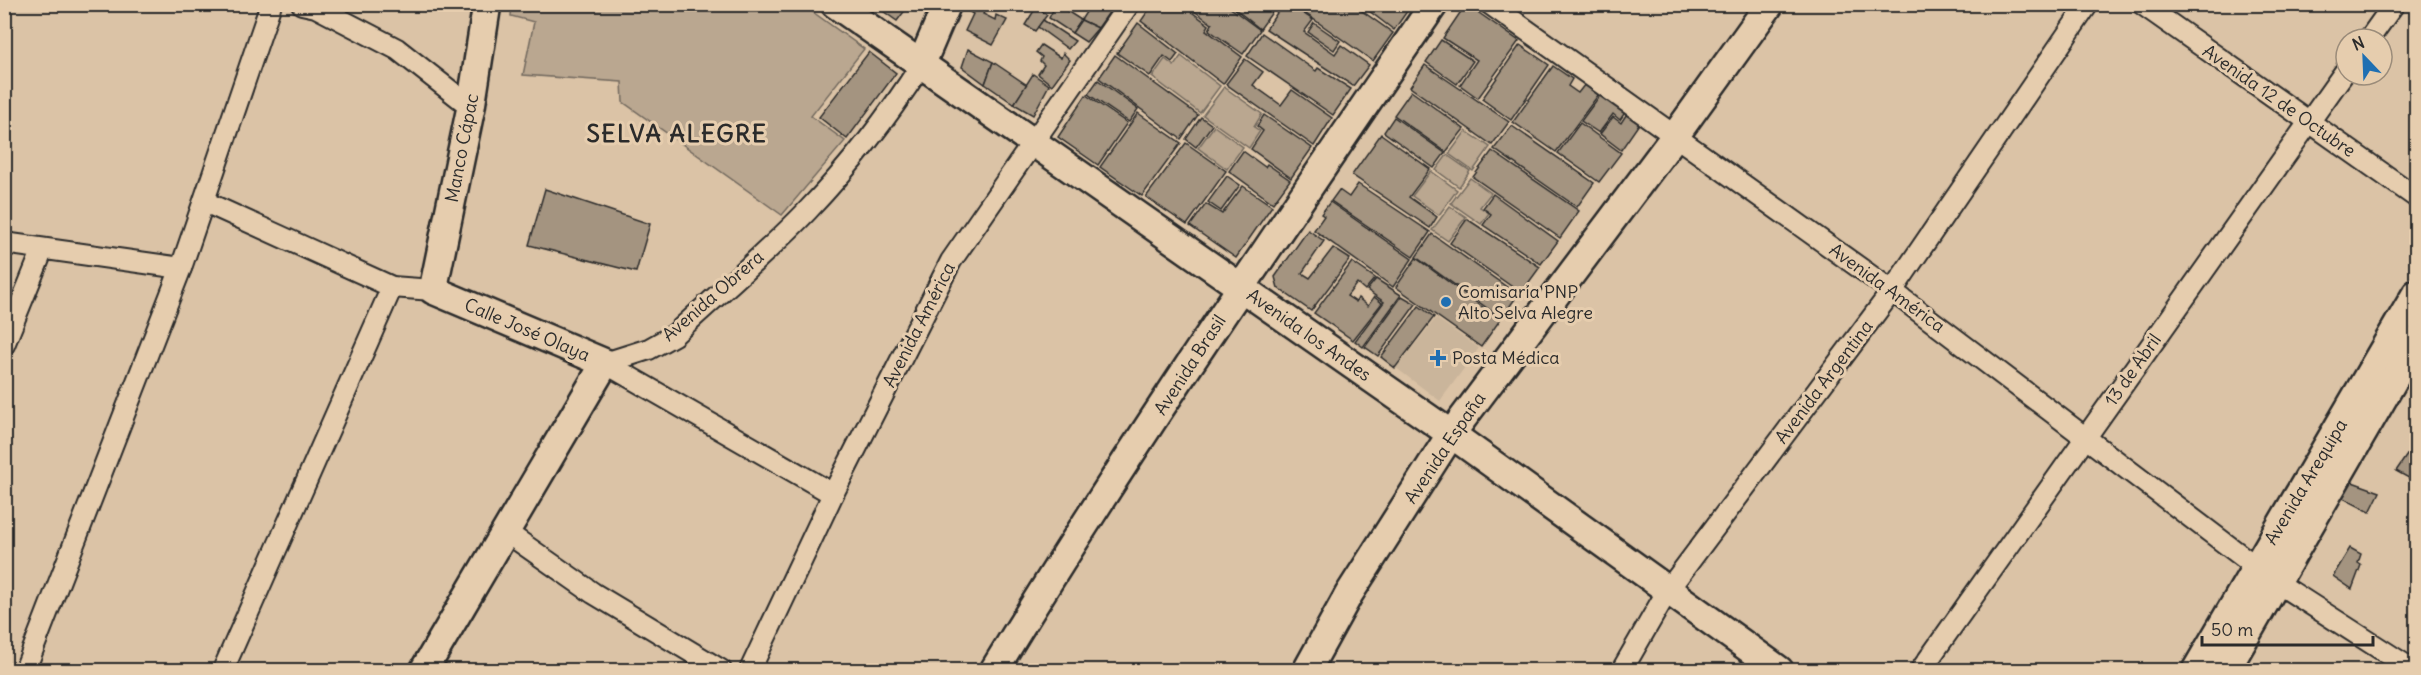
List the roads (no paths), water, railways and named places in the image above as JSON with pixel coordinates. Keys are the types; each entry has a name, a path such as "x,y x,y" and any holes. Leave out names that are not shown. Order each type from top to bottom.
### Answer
{"street":[{"path":"26,670 181,268 271,4"},
{"path":"302,4 316,7 397,49 471,107"},
{"name":"Manco Cápac","path":"433,290 471,107 487,4"},
{"name":"Avenida los Andes","path":"835,4 1451,434 1779,670"},
{"name":"Avenida Obrera","path":"605,363 649,350 674,335 799,218 863,148 895,106 921,65 947,4"},
{"name":"Avenida América","path":"750,670 834,494 951,261 1130,4"},
{"name":"Avenida Brasil","path":"994,670 1062,558 1241,288 1434,4"},
{"name":"Avenida América","path":"1490,4 1892,291 2266,574 2413,670"},
{"name":"Avenida España","path":"1308,670 1349,594 1451,434 1675,136 1770,4"},
{"name":"Avenida Argentina","path":"1622,670 1668,590 1892,291 2088,4"},
{"name":"Avenida 12 de Octubre","path":"2142,4 2416,197"},
{"path":"2378,27 2394,4"},
{"name":"13 de Abril","path":"1921,670 2334,87"},
{"name":"Calle José Olaya","path":"205,202 392,287 433,290 605,363 834,494"},
{"path":"4,243 181,268"},
{"path":"4,345 44,249"},
{"path":"223,670 392,287"},
{"name":"Avenida Arequipa","path":"2226,670 2266,574 2416,294"},
{"name":"Avenida Arequipa","path":"2196,670 2266,574 2416,341"},
{"path":"423,670 605,363"},
{"path":"506,532 593,593 721,670"}],"place":[{"name":"Comisaría PNP Alto Selva Alegre","path":"1446,302"},
{"name":"Posta Médica","path":"1438,358"}],"district":[{"name":"SELVA ALEGRE","path":"677,134"}]}
